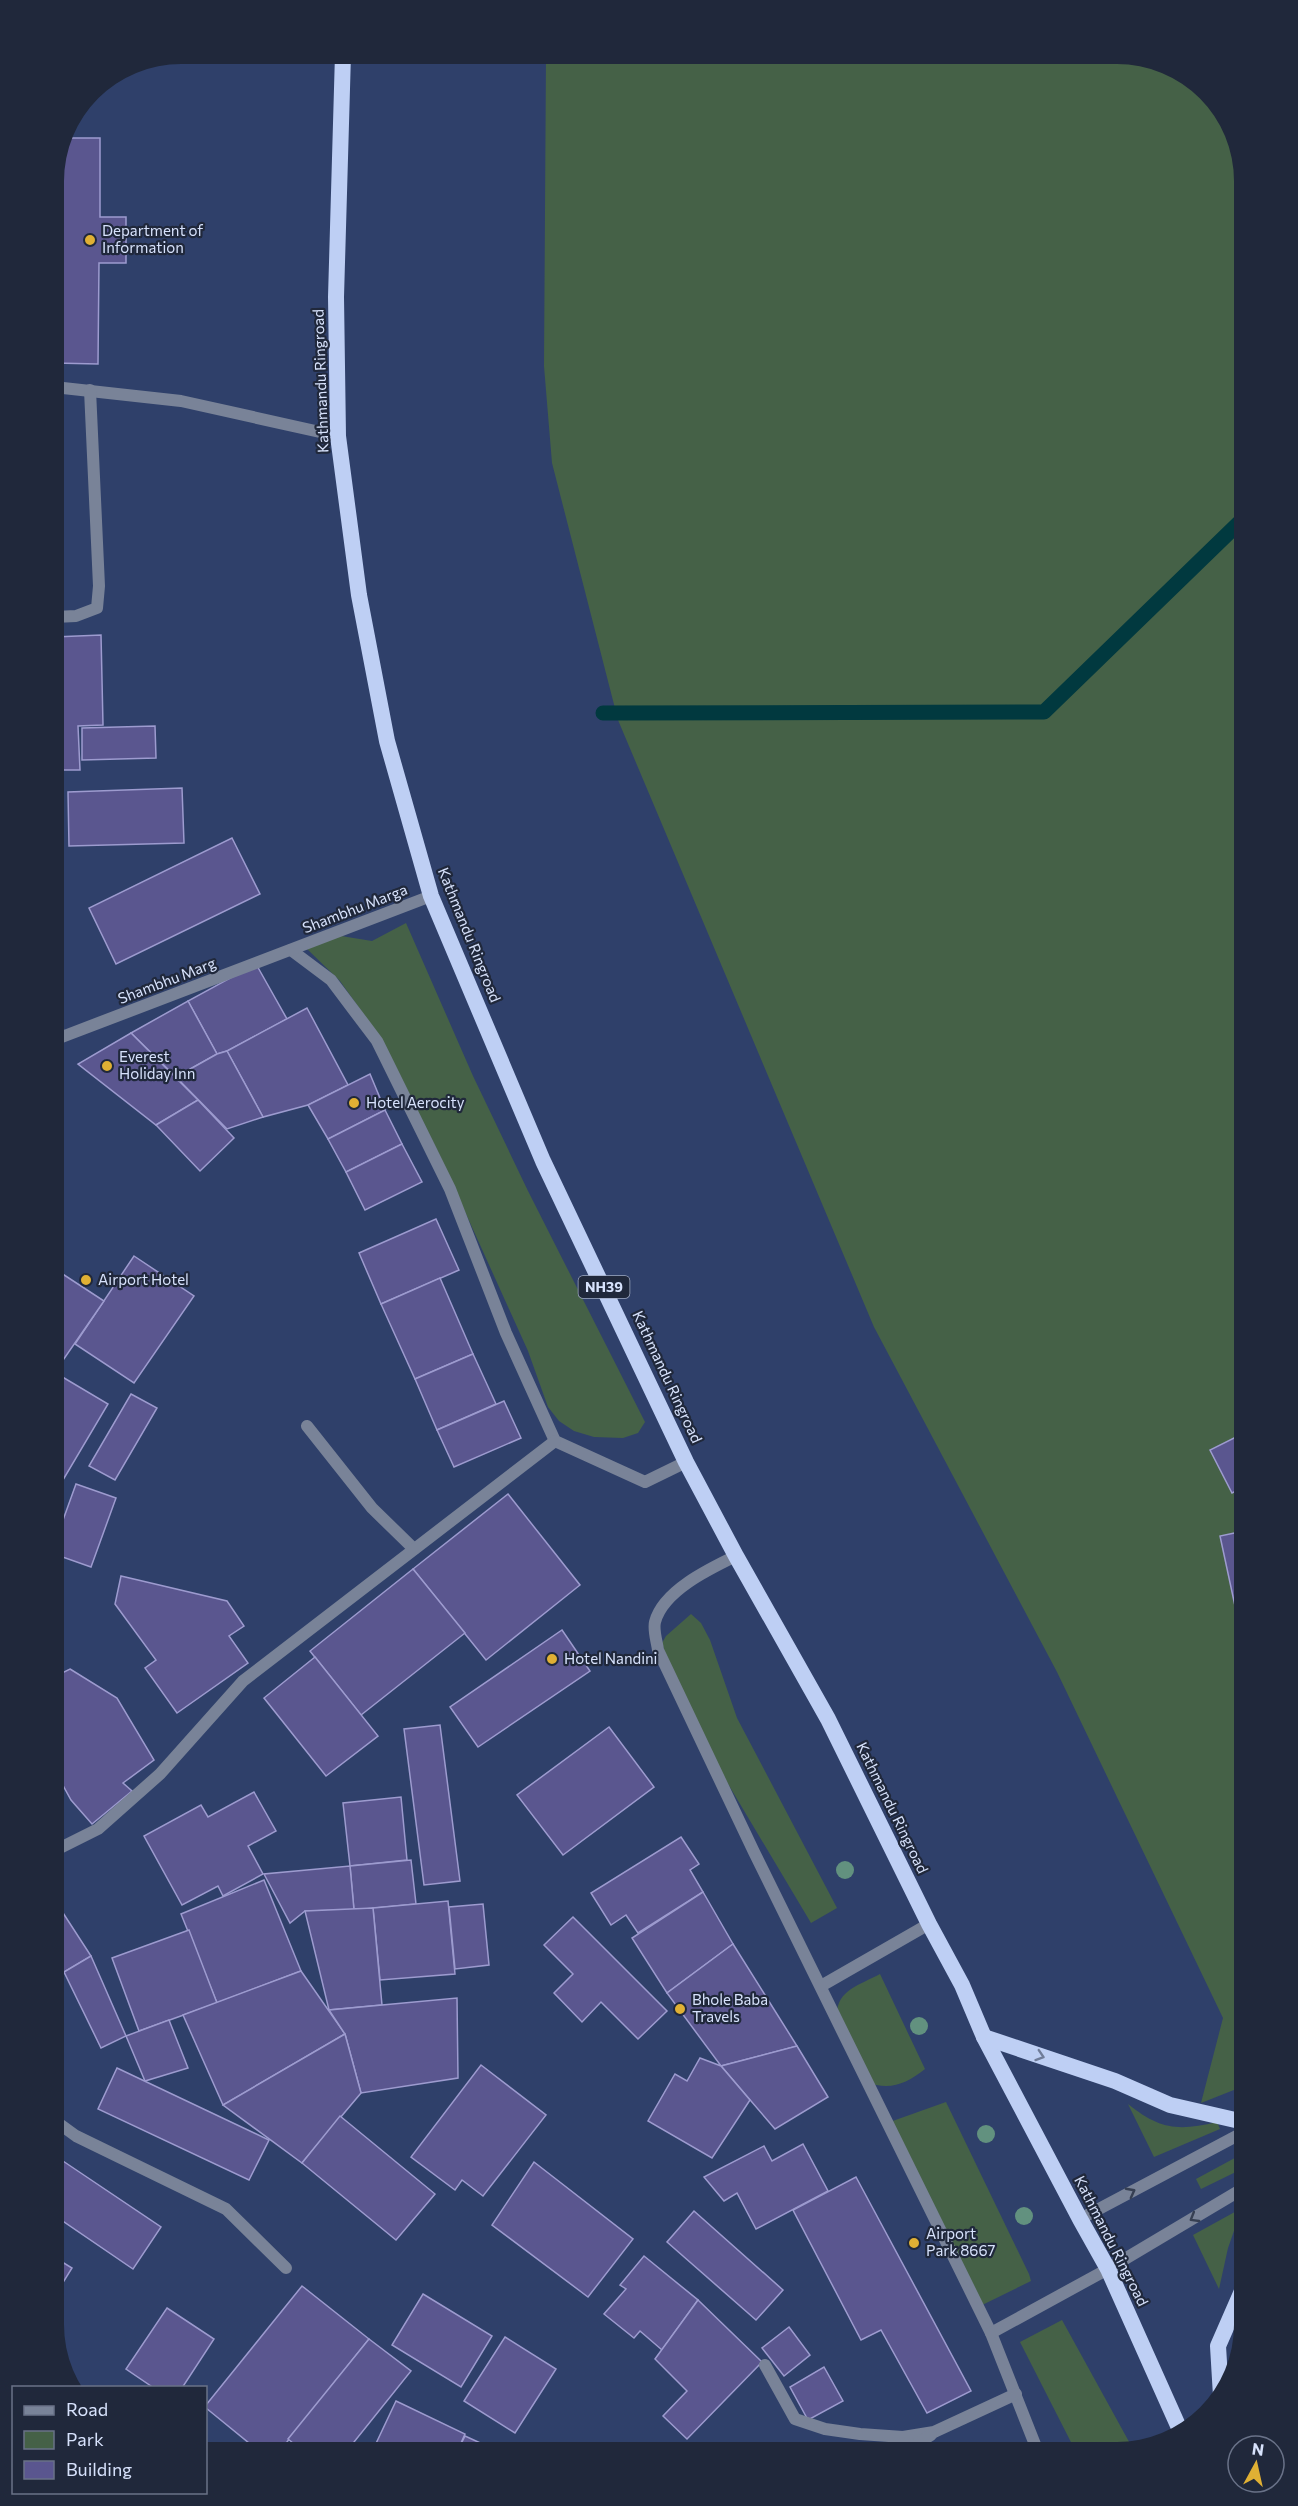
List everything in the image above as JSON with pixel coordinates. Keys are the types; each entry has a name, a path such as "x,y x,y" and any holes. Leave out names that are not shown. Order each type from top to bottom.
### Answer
{"highway":[{"name":"Kathmandu Ringroad","path":"343,64 336,297 338,436 359,595 387,741 431,896 543,1161 686,1462 828,1719 929,1924 962,1985 984,2037 1108,2269 1177,2424"},
{"path":"984,2037 1115,2081 1170,2105 1234,2120"},
{"path":"1220,2378 1218,2346 1234,2310"}],"street":[{"path":"65,388 181,401 338,436"},
{"path":"65,616 97,608 99,586 90,390"},
{"name":"Shambhu Marga","path":"291,950 431,896"},
{"path":"291,950 331,980 377,1041 450,1189 506,1333 555,1441 645,1482 686,1462"},
{"name":"Shambhu Marg","path":"65,1036 291,950"},
{"path":"307,1426 372,1508 414,1549"},
{"path":"64,1846 98,1829 160,1774 243,1681 555,1441"},
{"path":"736,1556 699,1574 663,1604 654,1623 658,1650 991,2333 1034,2442"},
{"path":"821,1986 929,1924"},
{"path":"64,2127 76,2136 226,2209 286,2268"},
{"path":"1080,2219 1234,2137"},
{"path":"991,2333 1108,2269 1234,2194"},
{"path":"765,2365 795,2419 825,2428 860,2434 903,2437 934,2432"},
{"path":"919,2442 934,2432 1016,2394"}],"green space":[{"path":"546,64 1124,65 1161,73 1188,89 1209,110 1225,137 1234,181 1234,2090 1201,2103 1223,2018 1057,1672 874,1327 618,720 552,463 544,366"},
{"path":"406,923 473,1076 528,1191 645,1422 638,1433 623,1438 594,1437 574,1431 559,1421 548,1407 528,1351 438,1152 384,1043 340,981 305,947 335,935 372,941"},
{"path":"691,1614 701,1623 710,1640 737,1718 837,1908 811,1923 678,1700 662,1643 666,1636"},
{"path":"880,1974 925,2069 911,2079 890,2086 866,2082 837,2016 840,2000 845,1994 857,1985"},
{"path":"946,2102 1031,2281 976,2308 887,2123"},
{"path":"1128,2104 1150,2119 1170,2126 1192,2127 1217,2122 1220,2129 1154,2157"},
{"path":"1234,2158 1234,2173 1201,2189 1196,2179"},
{"path":"1234,2212 1234,2231 1219,2289 1193,2235"},
{"path":"1062,2320 1128,2440 1071,2442 1020,2342"}],"building":[{"name":"Department of Information","path":"73,138 100,138 100,217 126,217 126,263 99,263 98,364 65,363 65,174 68,151"},
{"path":"101,635 103,725 78,726 80,770 65,770 65,637"},
{"path":"155,726 156,758 82,760 82,728"},
{"path":"182,788 184,843 69,846 68,792"},
{"path":"232,838 260,894 116,964 89,908"},
{"path":"256,964 287,1019 217,1054 188,1001"},
{"path":"188,1001 217,1054 176,1077 131,1033"},
{"path":"307,1008 348,1085 308,1105 263,1117 227,1051"},
{"path":"131,1033 198,1100 156,1125 78,1064"},
{"path":"227,1051 263,1117 227,1129 176,1077 217,1054"},
{"path":"370,1074 385,1110 328,1139 308,1105"},
{"path":"198,1100 234,1138 200,1171 156,1125"},
{"path":"385,1110 402,1144 346,1172 328,1139"},
{"path":"402,1144 422,1182 365,1210 346,1172"},
{"path":"436,1219 459,1270 381,1304 359,1253"},
{"path":"134,1256 194,1296 134,1383 75,1344"},
{"path":"64,1275 104,1301 64,1358"},
{"path":"440,1278 473,1354 415,1379 381,1304"},
{"path":"473,1354 496,1404 437,1430 415,1379"},
{"path":"64,1378 108,1404 64,1478"},
{"path":"131,1394 157,1408 115,1480 89,1466"},
{"path":"504,1401 521,1438 454,1467 437,1430"},
{"path":"1234,1438 1234,1492 1232,1493 1210,1450"},
{"path":"76,1484 116,1498 91,1567 64,1558 64,1516"},
{"path":"508,1494 580,1585 486,1660 413,1569"},
{"path":"1234,1533 1234,1601 1220,1536"},
{"path":"413,1569 465,1633 361,1715 310,1651"},
{"path":"121,1576 227,1601 244,1626 229,1636 248,1663 177,1713 145,1668 156,1660 115,1604"},
{"path":"562,1630 590,1671 478,1747 450,1707"},
{"path":"315,1657 378,1736 326,1776 264,1698"},
{"path":"70,1669 117,1698 154,1760 123,1783 132,1791 92,1824 71,1800 64,1788 64,1672"},
{"path":"440,1725 460,1881 424,1885 404,1729"},
{"path":"609,1727 654,1787 563,1855 517,1795"},
{"path":"254,1792 276,1831 248,1846 263,1874 223,1896 218,1886 182,1905 144,1836 201,1805 208,1817"},
{"path":"401,1797 407,1860 350,1866 343,1803"},
{"path":"681,1837 699,1864 690,1870 703,1892 638,1933 626,1915 611,1925 591,1893"},
{"path":"411,1860 416,1904 354,1910 350,1866"},
{"path":"350,1866 354,1910 305,1911 290,1923 264,1874"},
{"path":"264,1880 301,1971 217,2003 181,1914"},
{"path":"703,1892 733,1944 667,1993 632,1938"},
{"path":"448,1901 455,1974 380,1980 373,1908"},
{"path":"483,1904 489,1965 455,1969 449,1907"},
{"path":"373,1908 382,2005 329,2010 305,1911"},
{"path":"64,1915 91,1956 64,1972"},
{"path":"573,1917 667,2011 638,2039 601,2002 582,2022 554,1993 573,1974 544,1945"},
{"path":"189,1930 217,2003 139,2031 112,1958"},
{"path":"733,1944 797,2046 721,2066 667,1993"},
{"path":"91,1956 126,2036 101,2048 64,1972"},
{"path":"301,1971 345,2034 223,2105 183,2015"},
{"path":"457,1998 458,2078 361,2093 345,2034 329,2010"},
{"path":"169,2020 188,2068 145,2081 126,2036"},
{"path":"345,2034 361,2093 302,2163 223,2105"},
{"path":"797,2046 828,2097 775,2129 721,2066"},
{"path":"700,2058 721,2066 750,2100 712,2158 648,2121 675,2074 687,2081"},
{"path":"481,2065 546,2115 483,2196 462,2180 455,2190 411,2157"},
{"path":"117,2068 269,2140 249,2180 98,2109"},
{"path":"340,2116 435,2194 396,2240 302,2163"},
{"path":"803,2144 828,2191 756,2229 737,2193 724,2201 704,2177 764,2146 772,2161"},
{"path":"64,2162 161,2227 133,2269 64,2222"},
{"path":"534,2162 633,2239 588,2297 492,2225"},
{"path":"856,2177 971,2391 927,2413 881,2330 861,2340 793,2210"},
{"path":"694,2211 783,2290 756,2320 667,2242"},
{"path":"644,2256 698,2300 662,2350 640,2331 634,2338 604,2314 626,2289 620,2285"},
{"path":"64,2263 72,2268 64,2281"},
{"path":"302,2286 369,2339 288,2441 247,2441 207,2409 207,2404"},
{"path":"423,2294 492,2336 461,2387 392,2345"},
{"path":"698,2300 762,2362 687,2439 663,2416 687,2391 655,2359"},
{"path":"167,2308 214,2339 183,2386 151,2386 126,2369"},
{"path":"789,2327 810,2355 784,2376 762,2348"},
{"path":"505,2337 556,2369 515,2433 464,2401"},
{"path":"369,2339 411,2371 355,2441 291,2441 288,2439"},
{"path":"824,2367 843,2401 808,2420 790,2387"},
{"path":"396,2401 465,2434 462,2441 377,2441"},
{"path":"465,2436 477,2441 462,2441"}],"waterway":[{"path":"603,713 1044,712 1234,528"}],"place":[{"name":"Department of Information","path":"90,240"},
{"name":"Everest Holiday Inn","path":"107,1066"},
{"name":"Hotel Aerocity","path":"354,1103"},
{"name":"Airport Hotel","path":"86,1280"},
{"name":"Hotel Nandini","path":"552,1659"},
{"name":"Bhole Baba Travels","path":"680,2009"},
{"name":"Airport Park 8667","path":"914,2243"}]}
